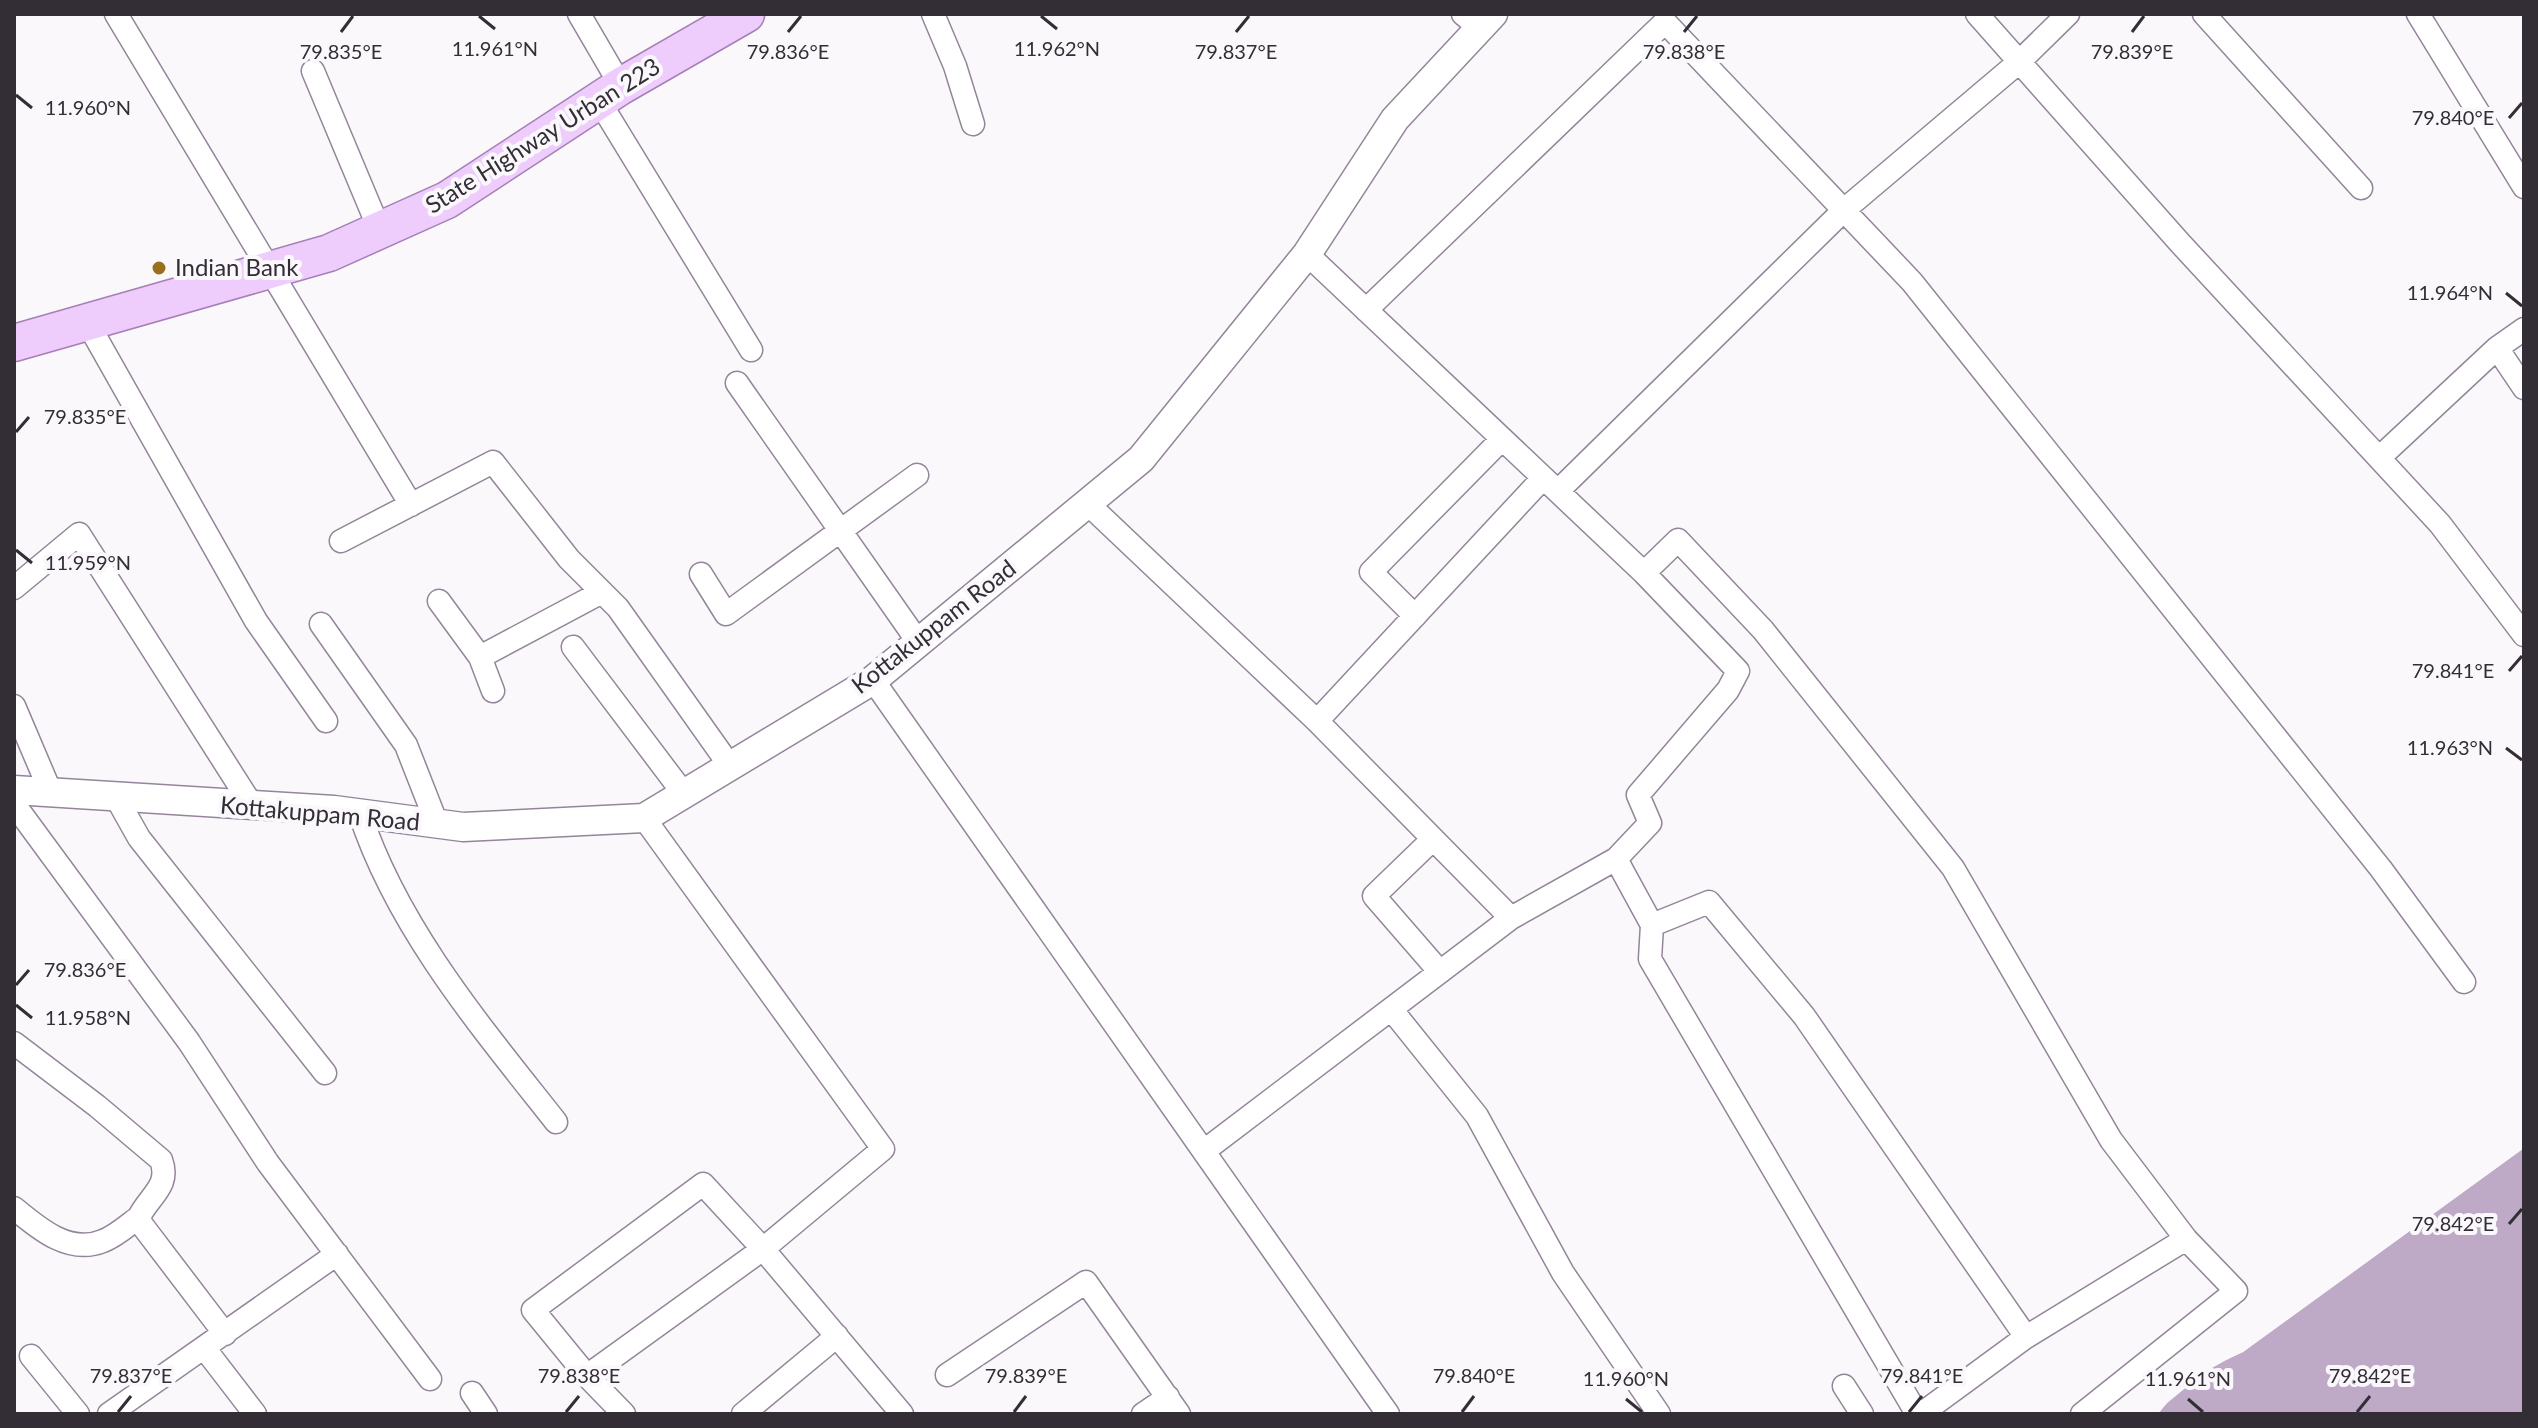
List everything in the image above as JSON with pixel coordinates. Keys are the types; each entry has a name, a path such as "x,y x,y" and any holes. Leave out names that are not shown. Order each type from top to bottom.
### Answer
{"main road":[{"name":"State Highway Urban 223","path":"14,343 329,253 380,231 447,200 610,93 746,14"}],"street":[{"path":"116,14 411,505"},
{"path":"579,14 610,93 751,350"},
{"path":"933,14 955,66 973,124"},
{"path":"1977,14 2180,243 2440,524 2524,635"},
{"path":"1317,721 1415,616 1551,484 1844,210 2019,62 2068,14"},
{"path":"2204,14 2361,188"},
{"path":"2418,14 2524,187"},
{"path":"1366,310 1660,18 1912,282 2342,820 2464,982"},
{"name":"Kottakuppam Road","path":"14,790 360,814 463,827 644,818 873,680 1141,459 1307,254 1395,119 1478,19"},
{"path":"313,71 380,231"},
{"path":"1204,1151 1511,918 1616,859 1650,823 1638,795 1728,690 1738,671 1644,573 1307,254"},
{"path":"87,322 256,621 326,721"},
{"path":"2379,458 2497,348 2524,329"},
{"path":"2497,348 2524,388"},
{"path":"737,383 919,643"},
{"path":"1415,616 1371,572 1502,439"},
{"path":"341,541 493,462 569,559 618,608 730,766"},
{"path":"701,574 726,614 917,475"},
{"path":"1087,503 1317,721 1511,918"},
{"path":"14,588 79,534 253,807"},
{"path":"1644,573 1678,540 1763,630 1953,868 2111,1140 2186,1239 2236,1291 2082,1414"},
{"path":"480,657 602,592"},
{"path":"439,601 480,657 493,691"},
{"path":"321,624 406,745 437,824"},
{"path":"573,647 684,794"},
{"path":"873,680 1388,1414"},
{"path":"14,706 51,793"},
{"path":"116,797 147,848 325,1073"},
{"path":"14,804 189,1042 268,1163 430,1379"},
{"path":"360,814 372,849 434,959 473,1017 556,1122"},
{"path":"587,1376 763,1249 883,1149 644,818"},
{"path":"1433,839 1374,896 1440,972"},
{"path":"1616,859 1652,925 1650,959 1919,1414 2026,1337 2186,1239"},
{"path":"1652,925 1709,902 1804,1016 2026,1337"},
{"path":"1391,1009 1477,1116 1563,1273 1659,1414"},
{"path":"14,1043 97,1106 161,1160 166,1171 164,1183 139,1217 99,1243 85,1245 61,1241 42,1231 14,1208"},
{"path":"624,1414 587,1376 533,1310 703,1184 763,1249 902,1414"},
{"path":"139,1217 225,1334"},
{"path":"109,1414 337,1254"},
{"path":"947,1375 1086,1282 1174,1405 1143,1414"},
{"path":"743,1414 837,1336"},
{"path":"205,1349 255,1414"},
{"path":"31,1356 78,1414"},
{"path":"1844,1386 1862,1414"},
{"path":"472,1393 486,1414"}],"shaded area":[{"path":"2524,1148 2524,1414 2158,1414 2176,1394 2197,1378 2243,1352"}],"pier":[{"path":"2524,1144 2524,1148 2243,1352 2212,1366 2158,1414 2154,1414 2163,1401 2210,1363 2241,1348 2405,1231 2478,1174"}],"place":[{"name":"Indian Bank","path":"159,268"}]}
